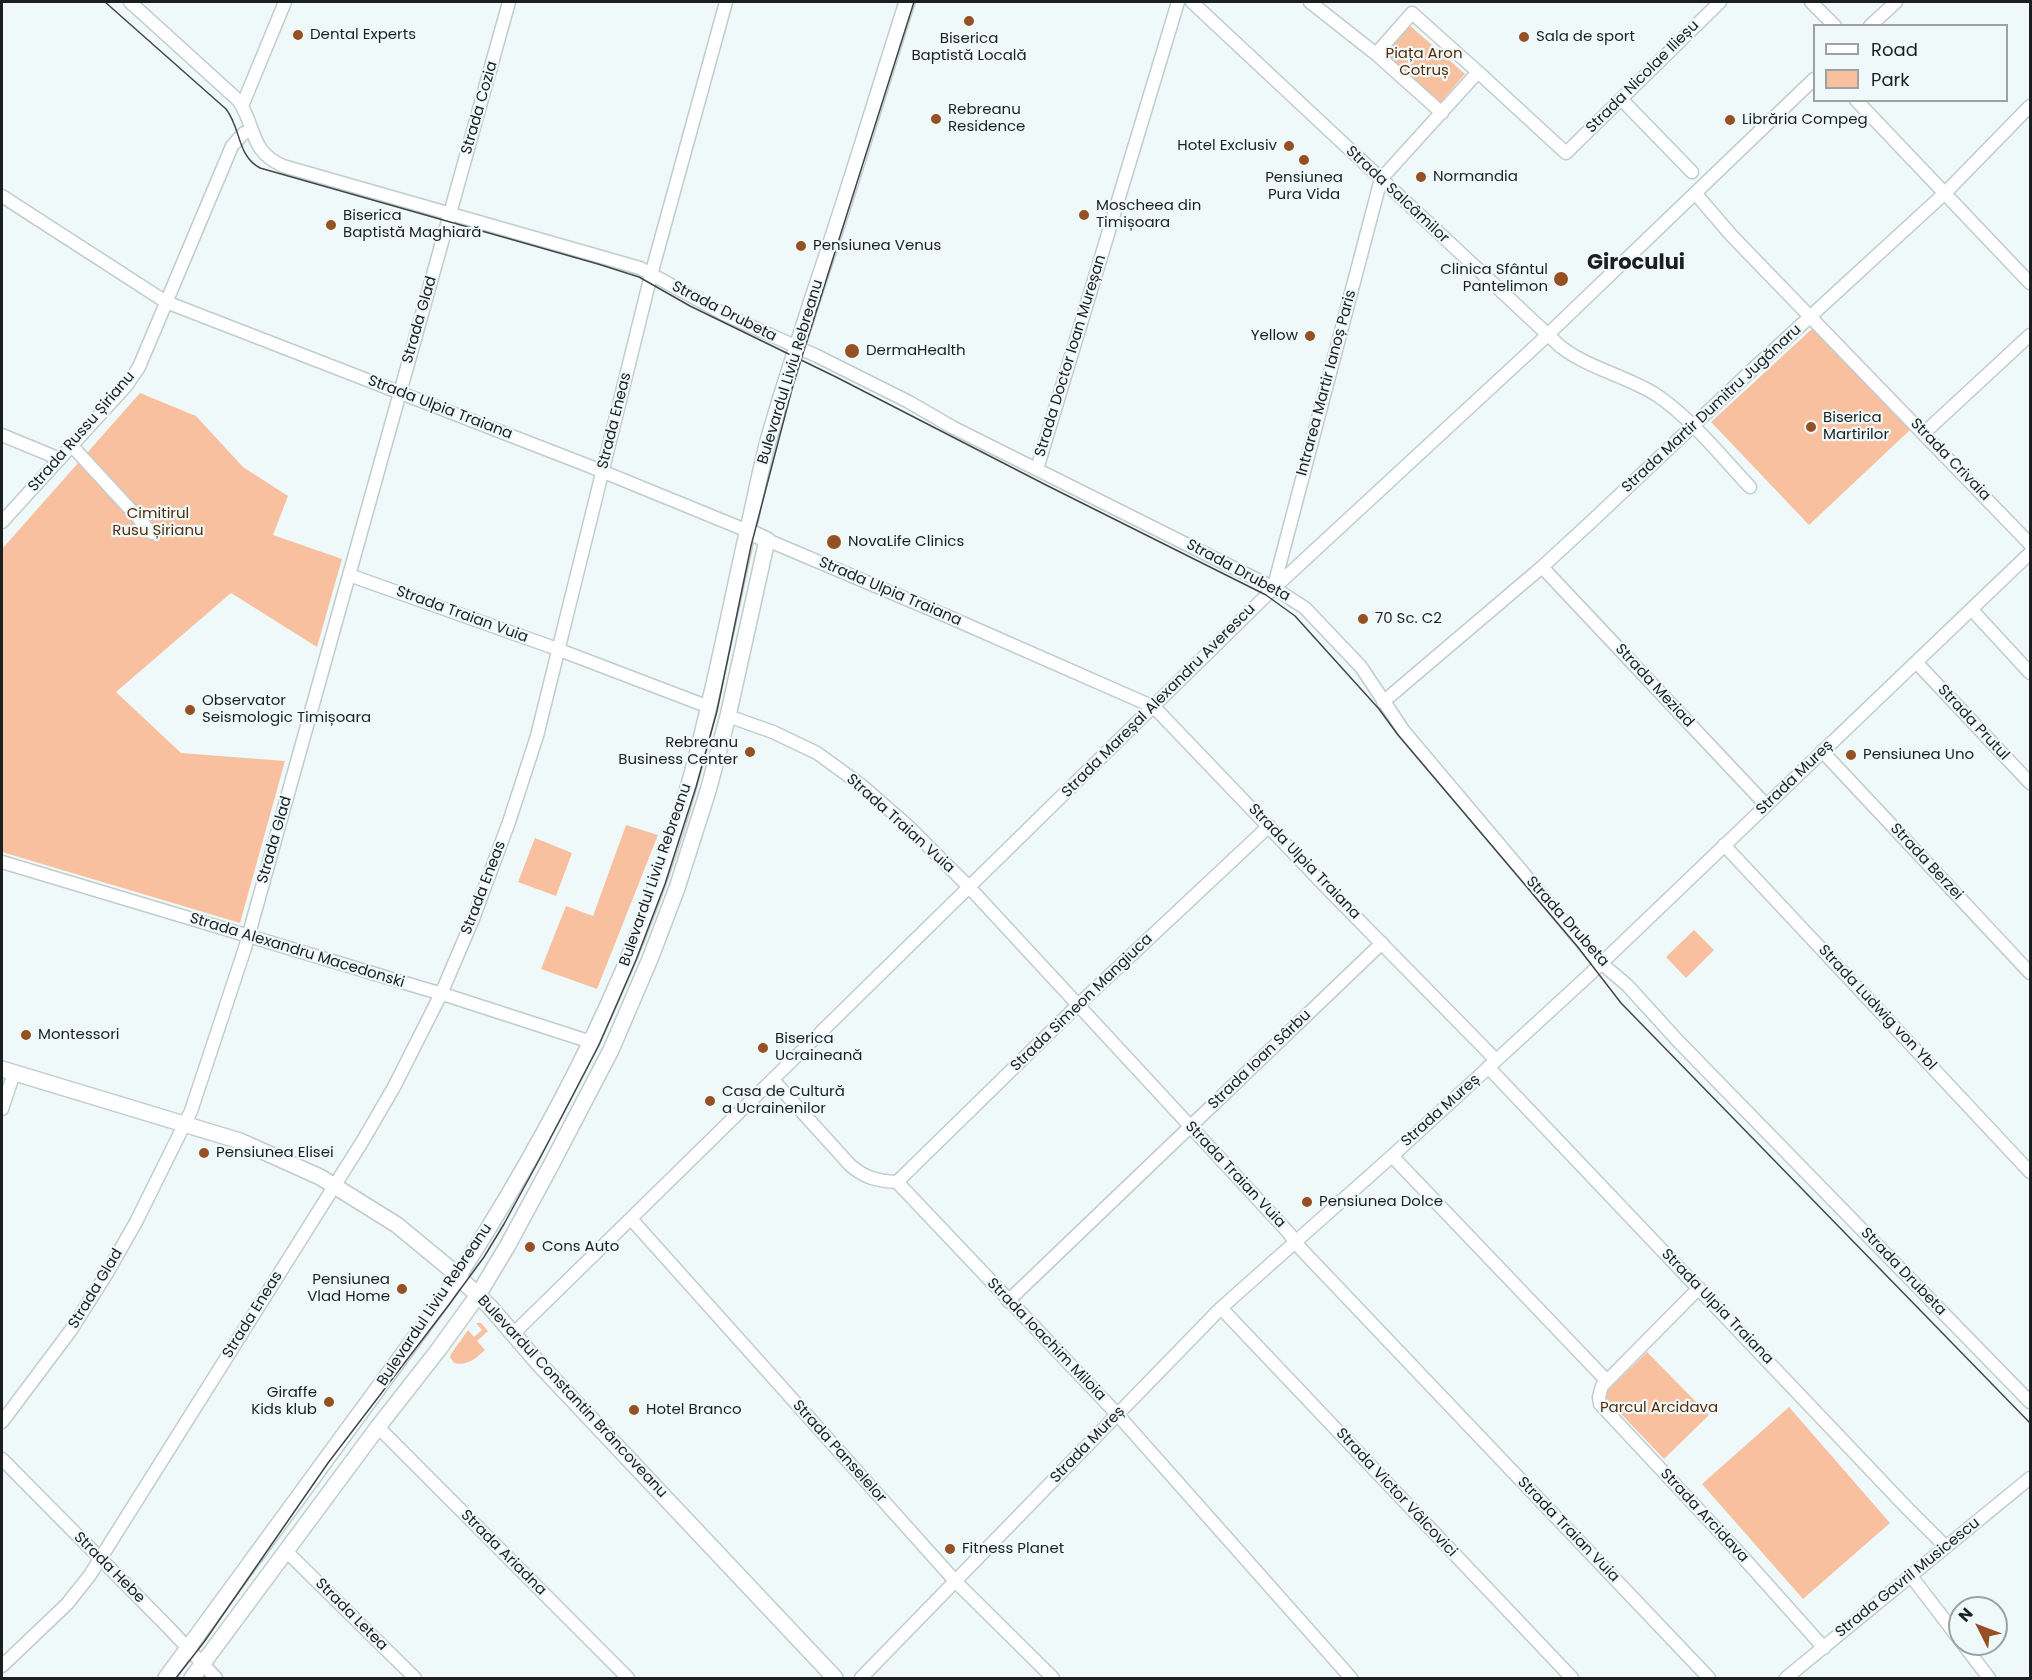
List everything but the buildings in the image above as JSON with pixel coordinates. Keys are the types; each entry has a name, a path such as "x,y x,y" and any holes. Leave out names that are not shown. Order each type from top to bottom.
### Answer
{"main road":[{"name":"Bulevardul Liviu Rebreanu","path":"166,1678 458,1277 532,1156 591,1042 628,958 658,881 689,785 709,707 771,430 907,2"},
{"name":"Strada Ulpia Traiana","path":"748,531 767,540"},
{"name":"Bulevardul Liviu Rebreanu","path":"192,1678 478,1295 545,1176 605,1060 650,959 677,888 705,802 728,716 767,540"},
{"name":"Bulevardul Constantin Brâncoveanu","path":"8,1071 185,1124 262,1150 335,1186 397,1225 478,1295 835,1678"}],"street":[{"path":"130,2 231,93 242,106 285,2"},
{"name":"Strada Cozia","path":"450,214 509,2"},
{"name":"Strada Eneas","path":"2,1666 67,1604 90,1575 335,1186 394,1087 441,994 473,919 509,822 537,736 651,275 726,2"},
{"name":"Strada Doctor Ioan Mureșan","path":"1037,469 1178,2"},
{"name":"Strada Salcâmilor","path":"1192,2 1547,334 1576,358 1657,395 1692,426 1750,487"},
{"path":"1310,2 1376,54 1442,113"},
{"name":"Strada Nicolae Ilieșu","path":"1478,72 1566,153 1720,2"},
{"path":"1811,2 1833,24"},
{"path":"1872,24 1896,2"},
{"path":"1376,54 1412,13 1478,72 1381,179"},
{"name":"Strada Mareșal Alexandru Averescu","path":"513,1334 632,1220 1274,588 1547,334 1813,81"},
{"path":"1621,99 1692,172"},
{"path":"1858,102 2031,283"},
{"name":"Strada Drubeta","path":"242,106 259,149 265,156 283,166 640,268 723,315 909,402 952,427 1274,588 1305,608 1361,667 1402,730 1601,963 1627,985 1678,1041 2031,1402"},
{"name":"Strada Martir Dumitru Jugănaru","path":"1383,702 1542,567 1946,192 2031,106"},
{"name":"Strada Russu Șirianu","path":"2,522 126,386 139,367 232,146 244,133 252,131"},
{"name":"Intrarea Martir Ianoș Paris","path":"1274,588 1381,179"},
{"name":"Strada Crivaia","path":"1695,193 1732,236 2031,544"},
{"name":"Strada Ulpia Traiana","path":"2,196 166,302 603,471 748,531"},
{"name":"Strada Glad","path":"2,1422 71,1330 107,1273 136,1222 185,1124 248,937 450,214"},
{"path":"1924,433 2031,335"},
{"path":"2,435 60,459"},
{"path":"72,446 152,533"},
{"name":"Strada Ulpia Traiana","path":"767,540 1154,707 1382,943 1699,1288 1946,1547"},
{"name":"Strada Mureș","path":"861,1678 1221,1308 1392,1156 1601,963 2031,553"},
{"name":"Strada Meziad","path":"1542,567 1766,805"},
{"name":"Strada Traian Vuia","path":"349,575 559,650 709,707"},
{"path":"1972,610 2031,673"},
{"name":"Strada Prutul","path":"1916,662 2031,783"},
{"name":"Strada Traian Vuia","path":"728,716 773,732 817,753 861,785 909,827 969,887 1295,1242 1709,1678"},
{"name":"Strada Berzei","path":"1822,751 2031,973"},
{"name":"Strada Simeon Mangiuca","path":"897,1182 1078,1005 1269,825"},
{"name":"Strada Ludwig von Ybl","path":"1724,845 2031,1172"},
{"name":"Strada Alexandru Macedonski","path":"2,862 441,994 591,1042"},
{"name":"Strada Ioan Sârbu","path":"1008,1301 1382,943"},
{"path":"2,1108 8,1071"},
{"path":"773,1080 850,1165 871,1179 897,1182"},
{"path":"1392,1156 1607,1381 1699,1288"},
{"name":"Strada Ioachim Miloia","path":"897,1182 1117,1414 1352,1678"},
{"name":"Strada Panselelor","path":"632,1220 956,1582 1053,1678"},
{"name":"Strada Victor Vâlcovici","path":"1221,1308 1572,1678"},
{"name":"Strada Arcidava","path":"1607,1381 1600,1390 1599,1397 1605,1411 1741,1555 1824,1648"},
{"name":"Strada Ariadna","path":"378,1427 628,1678"},
{"name":"Strada Hebe","path":"2,1459 216,1678"},
{"name":"Strada Gavril Musicescu","path":"1786,1678 2031,1478"},
{"name":"Strada Letea","path":"286,1551 415,1678"},
{"path":"1911,1576 1948,1624"},
{"path":"1972,1656 1989,1678"}],"green space":[{"name":"Piața Aron Cotruș","path":"1407,23 1465,74 1440,103 1382,52"},
{"path":"1814,327 1910,430 1809,525 1711,422"},
{"name":"Cimitirul Rusu Șirianu","path":"140,393 196,416 243,467 288,496 273,535 342,559 317,647 231,593 116,692 181,753 285,761 240,923 2,852 2,549"},
{"path":"626,825 658,835 597,989 541,969 566,906 593,916"},
{"path":"535,838 572,853 556,896 518,882"},
{"path":"1694,930 1714,950 1686,978 1666,957"},
{"path":"476,1323 481,1323 488,1331 477,1341 485,1350 467,1363 454,1363 450,1357 451,1354 468,1330 474,1337 482,1330"},
{"name":"Parcul Arcidava","path":"1647,1352 1709,1415 1664,1459 1603,1395"},
{"path":"1789,1407 1890,1523 1803,1599 1702,1484"}],"tram line":[{"path":"105,2 226,109 247,156 260,168 639,277 690,306 836,377 1266,595 1295,616 1379,709 1398,735 1577,946 1621,1003 2030,1423"},
{"path":"176,1678 204,1642 328,1463 484,1257 539,1160 599,1045 636,960 665,884 696,787 717,711 751,546 793,385 914,2"}],"place":[{"name":"Biserica Baptistă Locală","path":"969,21"},
{"name":"Dental Experts","path":"298,35"},
{"name":"Sala de sport","path":"1524,37"},
{"name":"Rebreanu Residence","path":"936,119"},
{"name":"Librăria Compeg","path":"1730,120"},
{"name":"Hotel Exclusiv","path":"1289,146"},
{"name":"Pensiunea Pura Vida","path":"1304,160"},
{"name":"Normandia","path":"1421,177"},
{"name":"Moscheea din Timișoara","path":"1084,215"},
{"name":"Biserica Baptistă Maghiară","path":"331,225"},
{"name":"Pensiunea Venus","path":"801,246"},
{"name":"Clinica Sfântul Pantelimon","path":"1561,279"},
{"name":"Yellow","path":"1310,336"},
{"name":"DermaHealth","path":"852,351"},
{"name":"Biserica Martirilor","path":"1811,427"},
{"name":"NovaLife Clinics","path":"834,542"},
{"name":"70 Sc. C2","path":"1363,619"},
{"name":"Observator Seismologic Timișoara","path":"190,710"},
{"name":"Rebreanu Business Center","path":"750,752"},
{"name":"Pensiunea Uno","path":"1851,755"},
{"name":"Montessori","path":"26,1035"},
{"name":"Biserica Ucraineană","path":"763,1048"},
{"name":"Casa de Cultură a Ucrainenilor","path":"710,1101"},
{"name":"Pensiunea Elisei","path":"204,1153"},
{"name":"Pensiunea Dolce","path":"1307,1202"},
{"name":"Cons Auto","path":"530,1247"},
{"name":"Pensiunea Vlad Home","path":"402,1289"},
{"name":"Giraffe Kids klub","path":"329,1402"},
{"name":"Hotel Branco","path":"634,1410"},
{"name":"Fitness Planet","path":"950,1549"}],"district":[{"name":"Girocului","path":"1636,264"}]}
